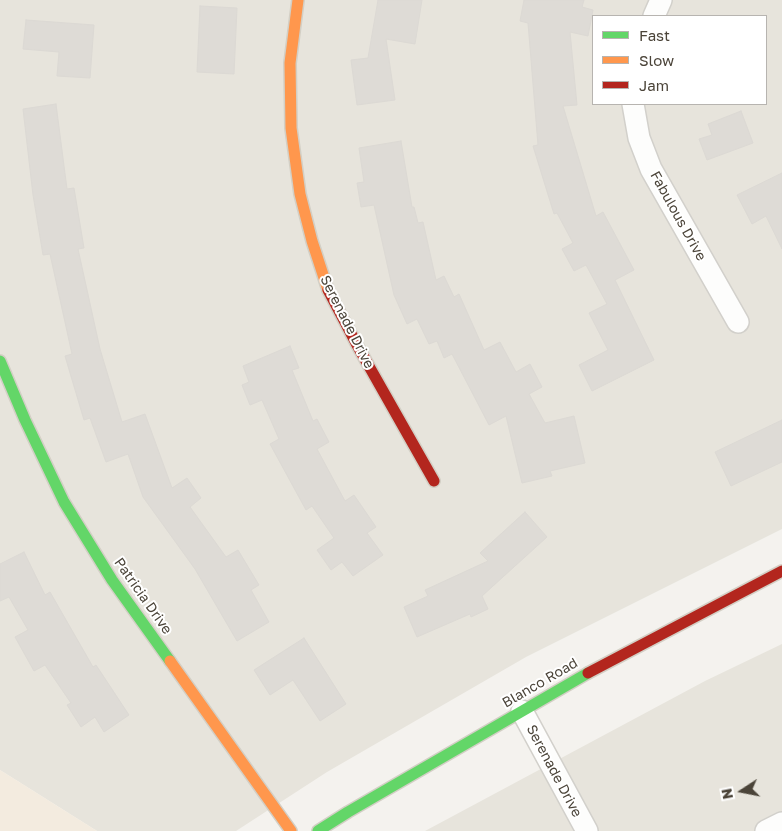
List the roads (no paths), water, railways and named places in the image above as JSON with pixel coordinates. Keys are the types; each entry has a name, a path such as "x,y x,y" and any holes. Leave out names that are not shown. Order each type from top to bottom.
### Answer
{"street":[{"name":"Serenade Drive","path":"298,0 290,64 291,128 300,194 312,242 329,292 434,481"},
{"path":"654,15 661,0"},
{"name":"Fabulous Drive","path":"633,105 639,138 651,169 738,322"},
{"name":"Patricia Drive","path":"0,361 25,420 64,502 112,580 291,831"},
{"name":"Blanco Road","path":"318,831 356,807 594,670 782,571"},
{"name":"Serenade Drive","path":"522,711 586,831"},
{"path":"766,831 782,823"}]}
